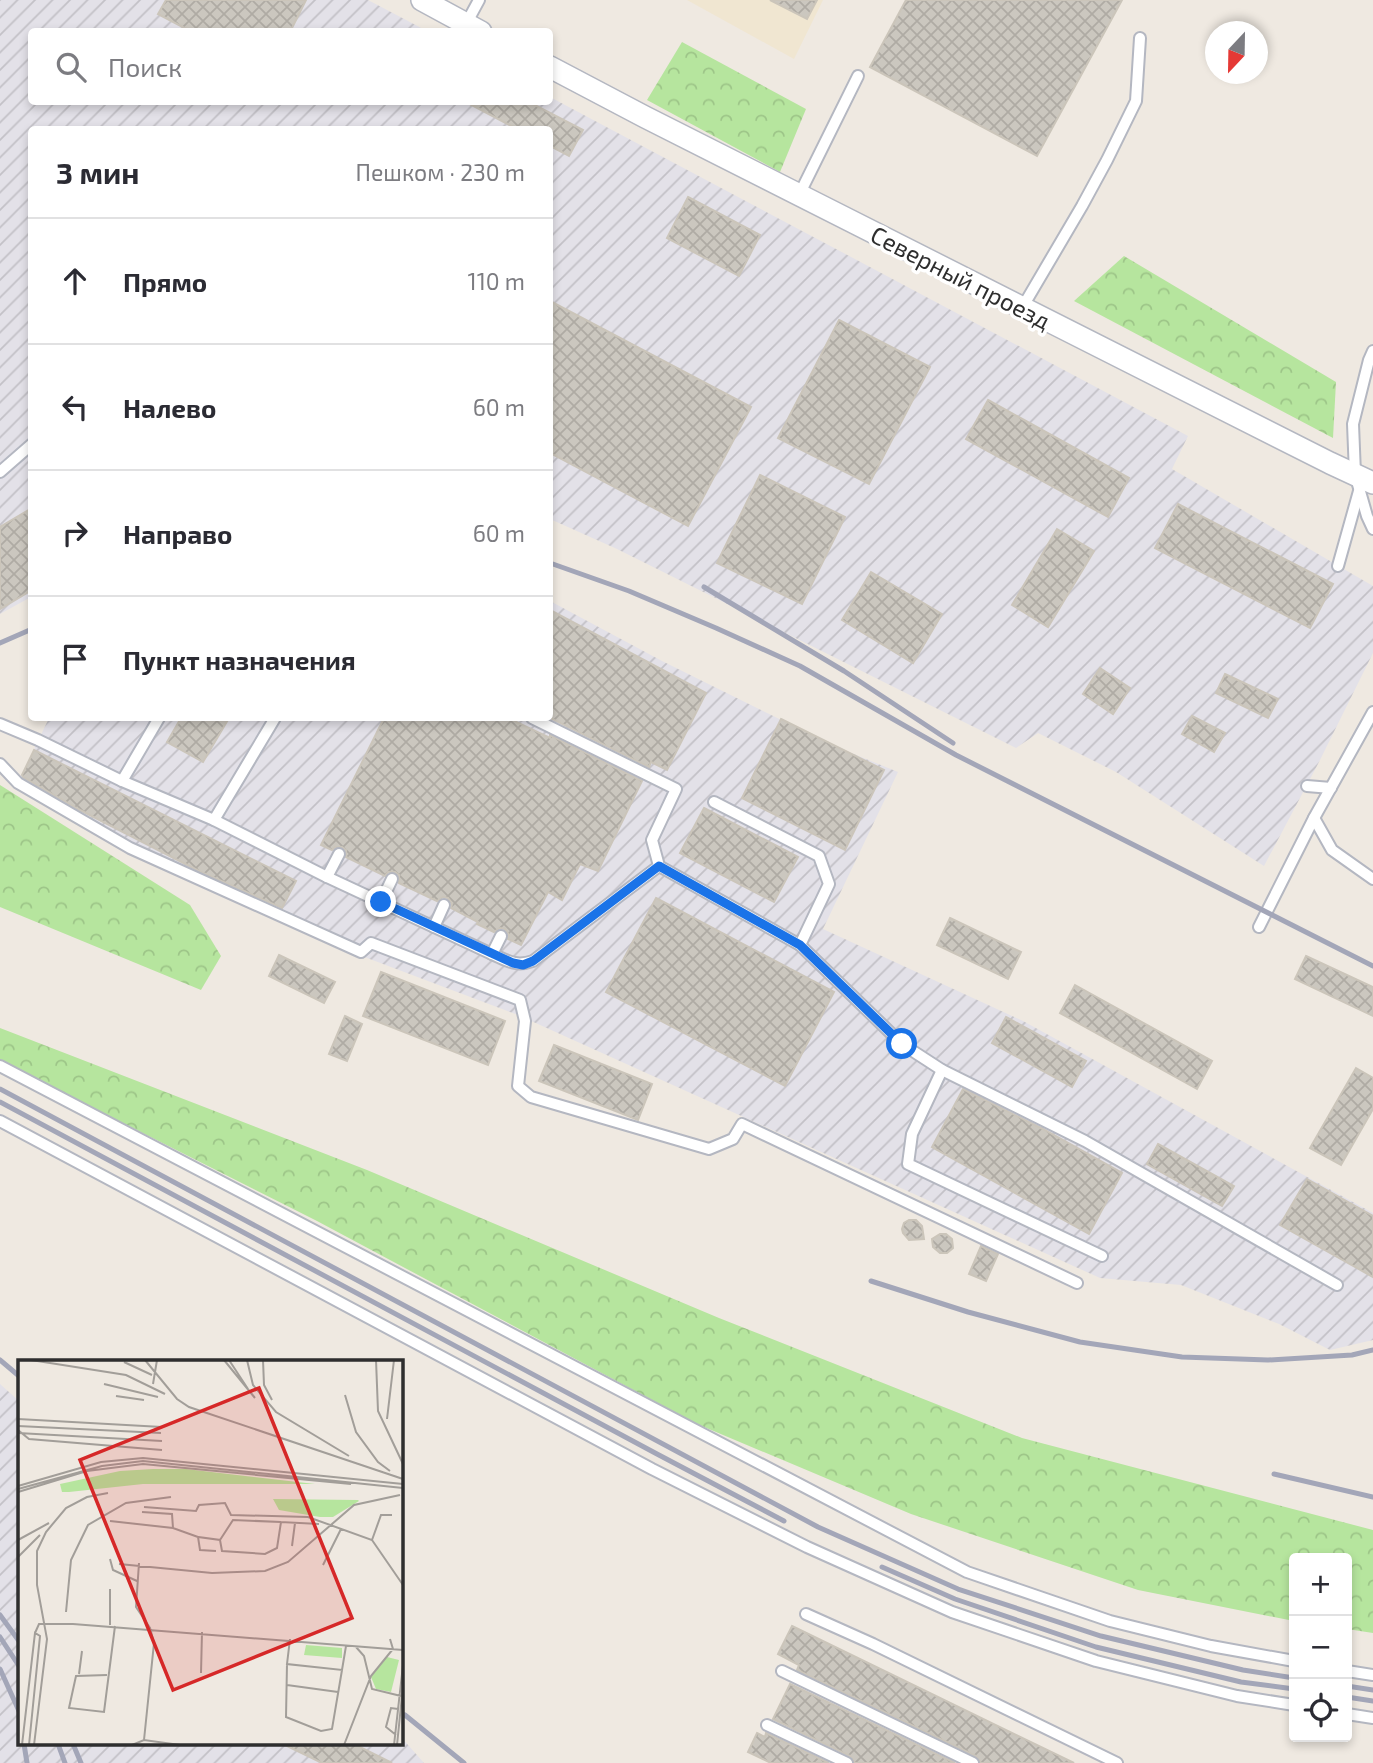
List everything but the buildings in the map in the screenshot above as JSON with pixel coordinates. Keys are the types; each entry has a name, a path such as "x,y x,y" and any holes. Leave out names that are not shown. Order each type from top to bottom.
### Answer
{"street":[{"path":"422,0 473,28"},
{"name":"Северный проезд","path":"553,70 1362,482"}],"lane":[{"path":"473,28 479,0"},
{"path":"1022,307 1088,194 1136,101 1140,38"},
{"path":"799,195 858,76"},
{"path":"1373,351 1353,424 1373,529"},
{"path":"0,472 28,448"},
{"path":"1338,566 1362,482"},
{"path":"1259,927 1314,818 1373,712"},
{"path":"122,781 157,721"},
{"path":"214,820 273,721"},
{"path":"533,722 677,789 652,840 659,866 800,945 902,1044 942,1070 1085,1141 1338,1284"},
{"path":"0,723 122,781 214,820 327,877 513,963 523,965 533,961 659,866"},
{"path":"0,764 18,783 142,853 361,952 370,943 520,1000 526,1021 518,1086 530,1097 709,1149 733,1139 742,1124 1077,1283"},
{"path":"1307,786 1331,788"},
{"path":"714,802 819,856 828,884 800,945"},
{"path":"1314,818 1332,850 1373,879"},
{"path":"327,877 339,854"},
{"path":"381,902 392,879"},
{"path":"434,927 443,905"},
{"path":"492,954 501,936"},
{"path":"0,1066 967,1572 1110,1621 1211,1646 1289,1660"},
{"path":"942,1070 912,1134 908,1164 1102,1256"},
{"path":"0,1121 652,1469 807,1547 952,1612 1096,1661 1237,1696 1289,1704"},
{"path":"806,1614 1117,1763"},
{"path":"782,1671 973,1763"},
{"path":"1352,1672 1373,1675"},
{"path":"1352,1715 1373,1718"},
{"path":"767,1726 847,1763"}],"shaded area":[{"path":"0,0 368,0 421,28 28,28 28,105 553,105 553,99 1188,436 1172,469 1373,586 1373,653 1264,866 1116,772 1038,733 1016,748 617,549 553,520 553,126 28,126 28,599 0,614"},
{"path":"687,0 823,0 794,59"},
{"path":"553,603 662,661 834,746 898,772 823,929 1023,1021 1373,1213 1373,1340 1330,1350 1279,1324 1181,1285 1100,1278 518,1015 346,950 129,854 16,787 48,721 553,721"},
{"path":"0,1384 18,1400 18,1746 402,1746 402,1738 424,1763 0,1763"}],"green space":[{"path":"682,42 806,109 780,172 647,100"},
{"path":"1124,256 1336,382 1333,438 1074,301"},
{"path":"0,785 190,905 221,956 201,990 0,907"},
{"path":"0,1028 367,1170 719,1318 1022,1438 1373,1530 1373,1633 1352,1630 1352,1553 1289,1553 1289,1620 1138,1590 911,1514 697,1424 317,1221 0,1061"}],"railway":[{"path":"553,564 629,591 800,666 956,755 1373,966"},
{"path":"704,587 844,671 953,743"},
{"path":"0,643 28,631"},
{"path":"0,1089 818,1527 958,1589 1101,1636 1243,1670 1289,1677"},
{"path":"0,1102 784,1521"},
{"path":"871,1281 968,1312 1080,1342 1182,1357 1268,1360 1352,1355 1373,1350"},
{"path":"0,1360 18,1375"},
{"path":"1274,1474 1373,1497"},
{"path":"882,1567 955,1599 1096,1647 1241,1682 1289,1688"},
{"path":"0,1615 18,1640"},
{"path":"0,1637 18,1664"},
{"path":"0,1669 18,1709"},
{"path":"1352,1687 1373,1690"},
{"path":"1352,1698 1373,1701"},
{"path":"405,1715 464,1763"},
{"path":"24,1746 27,1763"},
{"path":"59,1746 65,1763"},
{"path":"74,1746 81,1763"}],"route":[{"path":"381,902 492,954 523,965 533,961 659,866 800,945 902,1044"}]}
